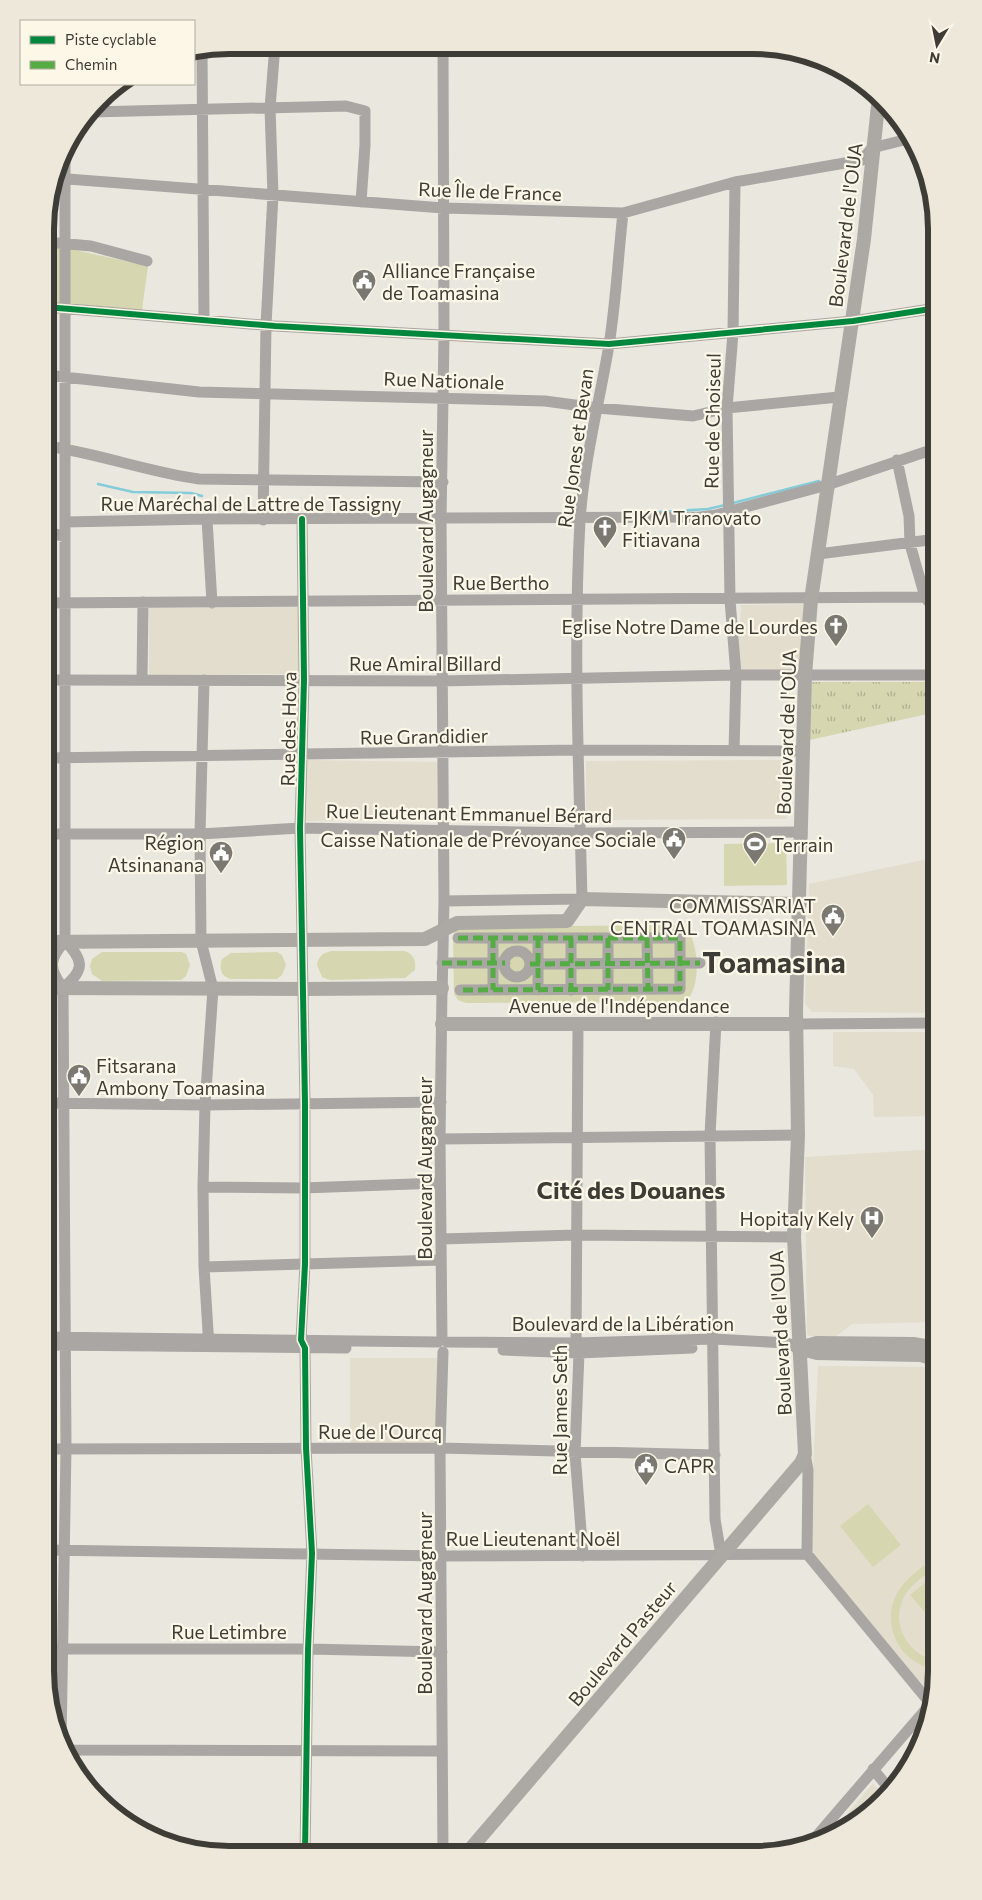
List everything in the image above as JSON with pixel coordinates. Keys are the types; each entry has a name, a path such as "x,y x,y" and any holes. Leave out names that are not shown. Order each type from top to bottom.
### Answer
{"main road":[{"name":"Boulevard de l'OUA","path":"805,1454 798,1348 794,1237 798,1135 797,1024 805,675 811,600 839,397 853,321 878,106"},
{"path":"54,942 425,939 457,923 567,921 582,900 800,904"},
{"path":"54,988 442,992"},
{"name":"Avenue de l'Indépendance","path":"442,1024 716,1022 797,1024"},
{"name":"Boulevard de la Libération","path":"798,1348 817,1353 928,1355"},
{"name":"Boulevard Pasteur","path":"473,1846 800,1463 805,1454"}],"street":[{"path":"263,520 266,325 273,195 270,108 275,54"},
{"name":"Boulevard Augagneur","path":"443,54 444,336 441,681 444,901 440,1139 443,1346 440,1448 443,1846"},
{"path":"202,56 204,320"},
{"path":"98,112 346,106 365,110 366,145 361,202"},
{"name":"Rue Île de France","path":"61,179 443,208 623,213 735,182 862,160 872,148 904,140"},
{"path":"54,956 65,941 65,244 60,182"},
{"name":"Rue de Choiseul","path":"734,750 736,675 730,600 727,408 733,333 735,182"},
{"name":"Rue Jones et Bevan","path":"582,900 577,750 577,599 580,519 586,466 609,344 623,213"},
{"path":"54,243 91,246 147,262"},
{"path":"54,308 266,325 609,344 853,321 928,309"},
{"name":"Rue Nationale","path":"54,376 198,392 266,395 443,396 545,401 597,408 693,416 727,408 839,397"},
{"path":"54,447 166,475 199,479 443,482"},
{"name":"Rue Maréchal de Lattre de Tassigny","path":"65,522 207,519 441,520 700,517 827,485 928,451"},
{"path":"897,460 909,516 910,544 925,597 928,601"},
{"path":"207,519 212,604"},
{"name":"Rue des Hova","path":"302,519 305,603 300,828 305,1103 303,1344 312,1553 305,1750 305,1846"},
{"path":"54,534 65,537"},
{"path":"818,554 928,541"},
{"name":"Rue Bertho","path":"54,603 143,602 212,604 442,599 811,600 925,597"},
{"path":"142,680 143,602"},
{"name":"Rue Amiral Billard","path":"54,680 441,681 736,675 928,675"},
{"path":"204,680 200,834 201,941 213,989 205,1105 204,1187 204,1266 209,1343"},
{"name":"Rue Grandidier","path":"54,758 302,756 577,750 804,751"},
{"name":"Rue Lieutenant Emmanuel Bérard","path":"54,834 200,834 300,828 443,829 580,833 802,832"},
{"path":"444,901 582,900"},
{"path":"458,938 680,938 680,989 460,990"},
{"path":"493,938 499,963 494,990"},
{"path":"538,938 534,964 538,990"},
{"path":"571,938 571,990"},
{"path":"608,938 608,990"},
{"path":"647,938 648,989"},
{"path":"63,988 76,977 79,965 77,953 65,941"},
{"path":"442,963 499,963 508,955 520,952 527,956 534,964"},
{"path":"499,963 508,973 517,977 525,974 534,964 700,964"},
{"path":"54,975 63,988 66,1448 61,1722"},
{"path":"716,1022 710,1135 715,1518 721,1555"},
{"path":"797,1024 928,1023"},
{"name":"Rue James Seth","path":"578,1024 576,1235 578,1348 575,1453 583,1556"},
{"path":"54,1103 205,1105 441,1102"},
{"path":"440,1139 798,1135"},
{"path":"204,1187 304,1188 440,1183"},
{"path":"441,1239 576,1235 794,1237"},
{"path":"204,1266 441,1260"},
{"name":"Boulevard de la Libération","path":"54,1339 64,1341 578,1348 714,1343 786,1343 798,1348"},
{"name":"Boulevard de la Libération","path":"54,1343 64,1341"},
{"name":"Rue de l'Ourcq","path":"54,1449 440,1448 575,1453 715,1455"},
{"name":"Boulevard de l'OUA","path":"805,1454 808,1470 807,1554"},
{"name":"Rue Lieutenant Noël","path":"54,1550 442,1556 807,1554"},
{"path":"807,1554 926,1696"},
{"name":"Rue Letimbre","path":"54,1648 308,1649 442,1652"},
{"path":"819,1833 924,1711"},
{"path":"72,1750 441,1751"},
{"path":"873,1769 886,1785"}],"shaded area":[{"path":"815,604 806,670 737,673 741,605"},
{"path":"299,607 299,674 149,675 149,608"},
{"path":"306,760 439,762 440,819 305,821"},
{"path":"786,760 787,819 586,820 586,761"},
{"path":"928,859 928,1013 812,1012 805,1004 809,884"},
{"path":"833,1032 928,1032 928,1116 874,1117 873,1095 854,1069 833,1066"},
{"name":"Hopitaly Kely","path":"928,1150 928,1322 852,1324 830,1341 807,1335 805,1157"},
{"path":"350,1358 441,1358 442,1448 350,1447"},
{"path":"818,1366 928,1367 927,1690 813,1556 811,1511"},
{"path":"873,1783 880,1792 869,1803 839,1824"}],"green space":[{"path":"54,248 75,250 148,266 142,310 54,303"},
{"path":"811,682 928,682 928,714 805,741"},
{"name":"Terrain","path":"786,843 787,885 724,886 724,844"},
{"path":"685,925 690,932 696,952 697,964 695,985 686,1002 466,1003 458,1000 454,994 453,938 455,931 463,927"},
{"path":"332,951 405,951 414,958 415,970 405,978 330,980 322,977 317,965 322,955"},
{"path":"102,952 182,952 186,954 190,965 186,976 181,980 102,981 92,974 90,966 92,959"},
{"path":"277,952 282,955 286,965 282,975 277,979 230,979 222,972 222,959 231,953"},
{"path":"54,1109 57,1109 55,1334"},
{"path":"868,1504 901,1545 873,1567 840,1526"},
{"path":"928,1563 928,1573 915,1583 905,1595 899,1616 900,1627 909,1645 928,1659 928,1667 912,1659 903,1650 896,1640 892,1628 893,1602 899,1590"},
{"path":"928,1580 928,1616 910,1595"}],"waterway":[{"path":"733,503 819,481"},
{"path":"98,484 133,492 191,493 202,496"},
{"path":"659,512 708,509 725,505"}],"marked path":[{"path":"458,938 680,938 680,989 460,990"},
{"path":"493,938 493,990"},
{"path":"538,938 538,990"},
{"path":"571,938 571,990"},
{"path":"608,938 608,990"},
{"path":"647,938 648,989"},
{"path":"442,963 505,963"},
{"path":"530,964 700,963"}],"cycle path":[{"path":"54,308 275,326 609,344 853,321 928,309"},
{"path":"302,519 304,680 300,828 305,1103 305,1264 301,1340 305,1348 306,1448 312,1553 308,1649 305,1846"}],"place":[{"name":"Alliance Française de Toamasina","path":"364,302"},
{"name":"FJKM Tranovato Fitiavana","path":"605,549"},
{"name":"Eglise Notre Dame de Lourdes","path":"836,647"},
{"name":"Caisse Nationale de Prévoyance Sociale","path":"674,860"},
{"name":"Terrain","path":"755,865"},
{"name":"Région Atsinanana","path":"221,874"},
{"name":"COMMISSARIAT CENTRAL TOAMASINA","path":"833,937"},
{"name":"Fitsarana Ambony Toamasina","path":"79,1097"},
{"name":"Hopitaly Kely","path":"872,1239"},
{"name":"CAPR","path":"646,1486"}],"district":[{"name":"Toamasina","path":"774,961"},
{"name":"Cité des Douanes","path":"631,1189"}]}
